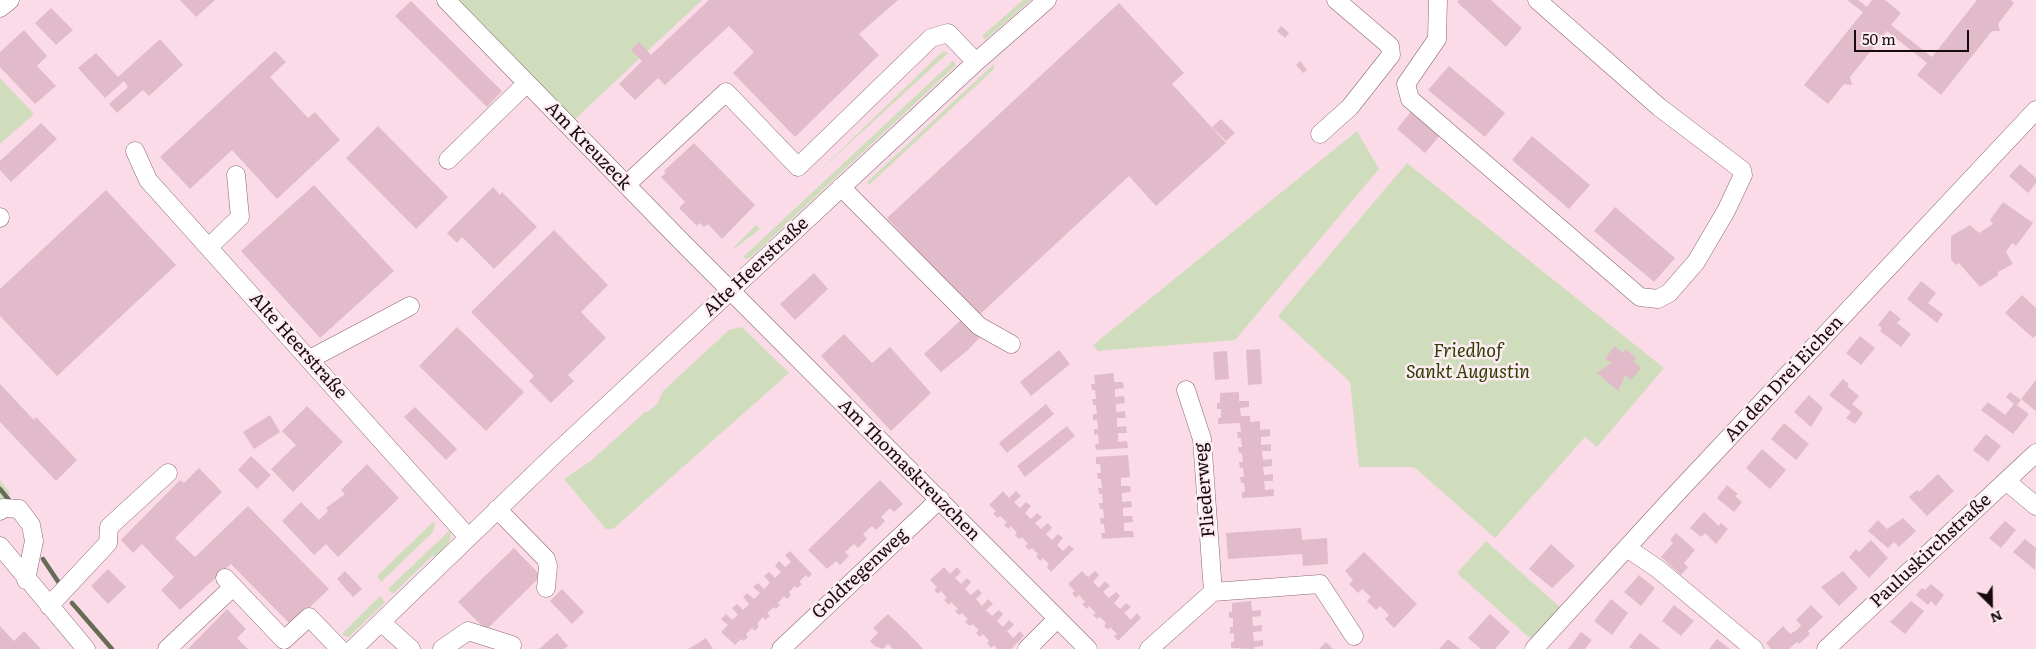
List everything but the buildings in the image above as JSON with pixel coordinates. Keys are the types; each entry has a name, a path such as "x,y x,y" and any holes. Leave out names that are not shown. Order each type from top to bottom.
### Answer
{"street":[{"path":"0,8 10,0"},
{"name":"Am Kreuzeck","path":"446,0 731,290"},
{"name":"Alte Heerstraße","path":"353,649 497,508 976,62 1047,0"},
{"path":"1321,0 1356,24"},
{"path":"1320,134 1350,107 1391,55 1388,43 1336,0"},
{"path":"1438,0 1436,39 1406,84 1410,99 1640,297 1658,298 1669,293 1696,262 1726,211 1743,175 1742,170 1660,107 1537,0"},
{"path":"626,185 726,92 798,167 931,38 948,33 976,62"},
{"path":"448,160 527,83"},
{"name":"An den Drei Eichen","path":"1534,649 2035,113"},
{"name":"Alte Heerstraße","path":"135,151 148,180 468,536"},
{"path":"209,247 240,217 236,175"},
{"path":"841,187 979,326 1011,344"},
{"name":"Am Thomaskreuzchen","path":"731,290 1088,649"},
{"path":"310,359 410,306"},
{"name":"Fliederweg","path":"1186,390 1202,439 1212,592"},
{"name":"Pauluskirchstraße","path":"1826,649 2036,453"},
{"path":"49,606 108,543 109,528 168,473"},
{"path":"2006,481 2036,506"},
{"name":"Goldregenweg","path":"781,649 940,499"},
{"path":"0,511 3,508 19,509 31,525 34,541 26,580"},
{"path":"497,508 546,559 548,566 546,588"},
{"path":"0,546 26,580 86,649"},
{"path":"1628,548 1658,569 1754,649"},
{"path":"167,649 229,582 280,645 309,617 340,649"},
{"path":"1149,649 1212,592 1320,584 1354,636"},
{"path":"1027,649 1057,619"},
{"path":"381,622 411,649"},
{"path":"442,649 468,631 512,645"}],"green space":[{"path":"457,0 702,0 573,121"},
{"path":"1023,0 1031,0 985,40 982,36"},
{"path":"943,51 948,53 815,175 941,53"},
{"path":"953,61 956,65 751,257 747,259 743,257"},
{"path":"994,64 994,69 869,185 867,182"},
{"path":"0,78 34,114 0,144"},
{"path":"1357,131 1379,169 1235,340 1098,351 1093,345"},
{"name":"Friedhof Sankt Augustin","path":"1407,163 1664,368 1597,447 1585,437 1495,538 1414,467 1359,467 1350,382 1278,316"},
{"path":"756,225 760,229 734,249 733,248"},
{"path":"742,327 789,373 613,529 606,529 564,479 592,460 645,412 648,412 657,404 663,391 729,330"},
{"path":"0,480 10,493 0,511"},
{"path":"434,521 435,526 432,533 381,582 377,576"},
{"path":"451,529 450,540 439,556 432,556 393,594 388,589"},
{"path":"1486,541 1562,609 1533,641 1457,573"},
{"path":"380,596 385,602 349,637 344,636 342,634"}],"waterway":[{"path":"0,489 9,500"},
{"path":"43,559 59,583"},
{"path":"72,603 112,649"}]}
